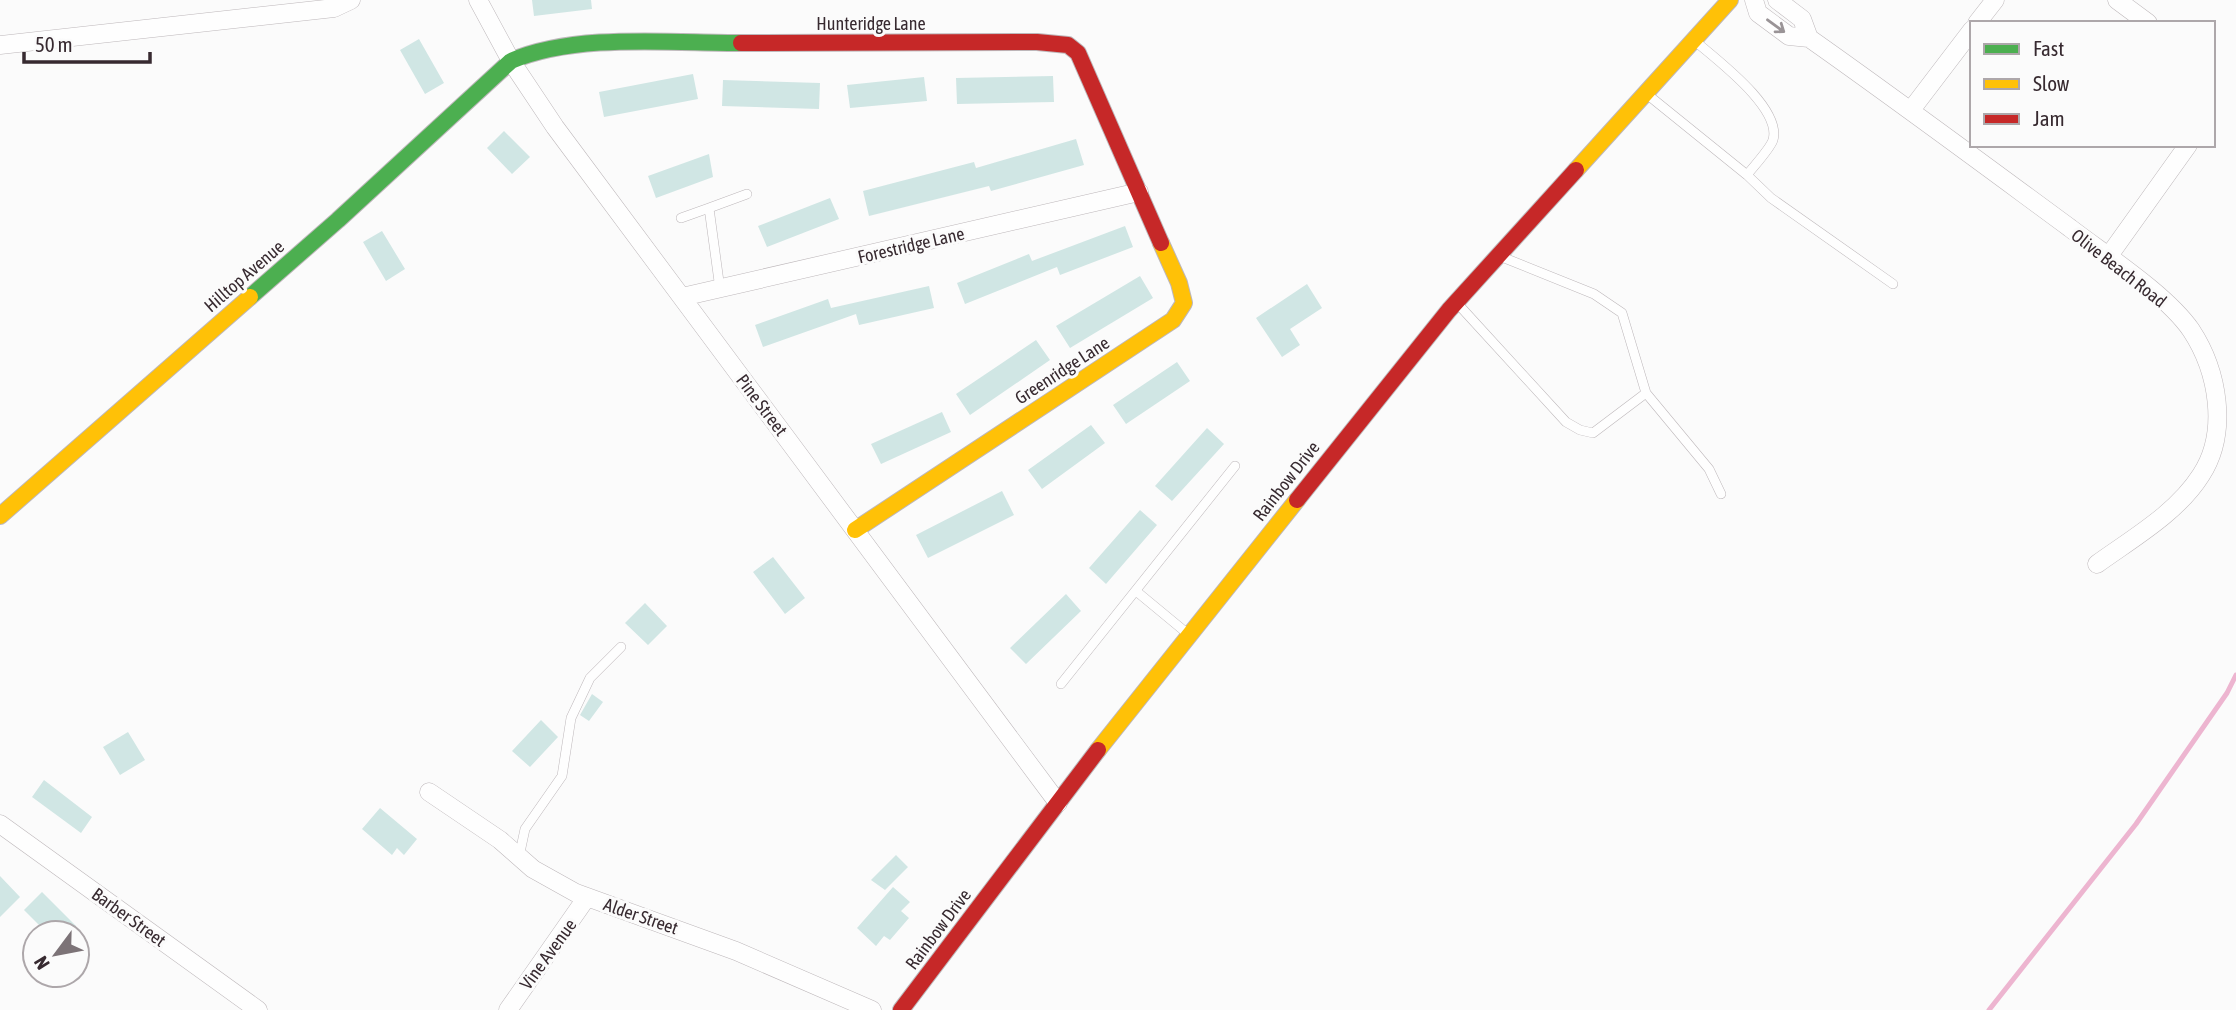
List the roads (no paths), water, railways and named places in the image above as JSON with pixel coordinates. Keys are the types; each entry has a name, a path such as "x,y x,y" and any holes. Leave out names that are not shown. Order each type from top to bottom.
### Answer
{"street":[{"path":"0,45 334,8 351,0"},
{"name":"Pine Street","path":"478,0 511,61 555,127 1058,803"},
{"name":"Rainbow Drive","path":"901,1010 1058,803 1373,402 1497,255 1730,0"},
{"name":"Olive Beach Road","path":"1754,0 1758,13 1789,36 1809,38 1911,110 2108,257 2164,301 2190,329 2208,360 2217,394 2216,439 2202,475 2169,511 2097,564"},
{"name":"Olive Beach Road","path":"1777,0 1802,19 1809,38"},
{"path":"1979,21 1995,0"},
{"path":"2117,0 2145,21"},
{"path":"1911,110 1970,33"},
{"name":"Hunteridge Lane","path":"511,61 532,52 584,43 1037,42 1068,45 1078,53 1139,192"},
{"name":"Hilltop Avenue","path":"0,516 338,220 511,61"},
{"path":"2108,257 2187,147"},
{"name":"Forestridge Lane","path":"682,297 1139,192"},
{"name":"Greenridge Lane","path":"855,530 1173,320 1184,303 1180,283 1139,192"},
{"name":"Alder Street","path":"429,792 500,840 533,869 587,897 736,951 872,1010"},
{"name":"Barber Street","path":"0,824 258,1010"},
{"name":"Vine Avenue","path":"508,1010 587,897"}],"lane":[{"path":"1694,40 1739,79 1767,110 1772,124 1773,141 1747,175"},
{"path":"1645,93 1747,175 1771,198 1893,284"},
{"path":"681,218 747,194"},
{"path":"709,208 720,289"},
{"path":"1497,255 1594,294 1622,313 1646,393 1709,469 1721,494"},
{"path":"1456,302 1566,422 1580,430 1593,433 1646,393"},
{"path":"1061,684 1235,466"},
{"path":"1136,591 1189,635"},
{"path":"519,857 525,829 562,776 571,718 590,678 621,647"}],"waterway":[{"path":"1989,1010 2136,824 2227,693 2236,675"}]}
